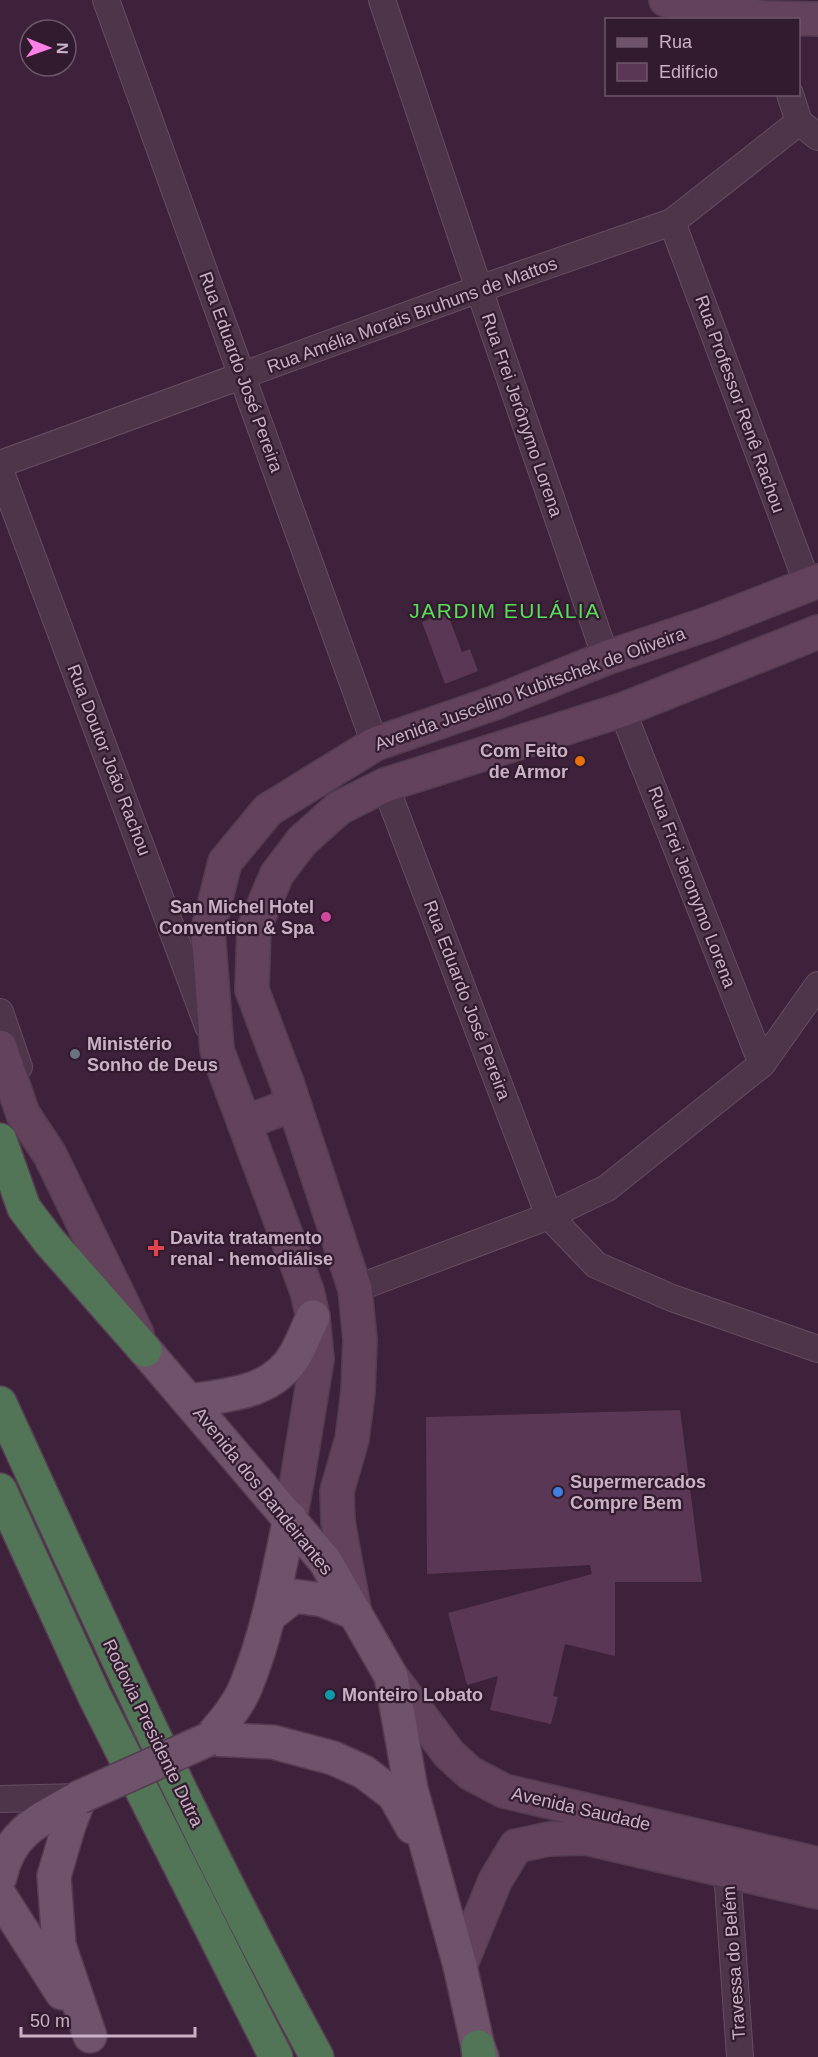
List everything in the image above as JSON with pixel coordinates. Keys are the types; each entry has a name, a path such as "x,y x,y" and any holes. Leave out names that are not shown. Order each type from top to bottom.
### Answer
{"highway":[{"path":"0,1140 24,1208 49,1241 145,1350"},
{"name":"Rodovia Presidente Dutra","path":"0,1403 126,1679 267,1966 317,2057"},
{"name":"Rodovia Presidente Dutra","path":"0,1490 94,1695 276,2057"}],"main road":[{"path":"666,0 818,19"},
{"name":"Avenida Juscelino Kubitschek de Oliveira","path":"209,1739 228,1718 246,1687 269,1616 297,1481 317,1359 313,1317 307,1291 217,1050 208,930 225,862 268,810 375,744 494,703 606,658 710,623 813,583"},
{"path":"355,1613 338,1522 337,1491 352,1439 358,1392 360,1340 355,1289 294,1104 252,990 254,928 277,874 302,841 339,808 385,784 622,710 818,632"},
{"path":"494,703 510,745"},
{"name":"Avenida dos Bandeirantes","path":"0,1047 23,1114 50,1155 145,1350 325,1561 391,1676 411,1789 460,1966 480,2054"},
{"path":"244,1124 294,1104"},
{"path":"189,1401 251,1390 278,1376 294,1356 313,1317"},
{"path":"269,1616 294,1596 323,1600 355,1613"},
{"name":"Avenida Saudade","path":"391,1676 449,1754 470,1773 504,1791 818,1864"},
{"path":"0,1877 6,1854 28,1826 80,1797 209,1739 273,1742 333,1758 364,1772 394,1795 431,1860"},
{"path":"80,1797 54,1876 59,1945 95,2047"},
{"name":"Avenida Saudade","path":"460,1966 495,1881 516,1846 549,1839 586,1838 818,1892"},
{"path":"0,1896 95,2047"}],"street":[{"name":"Rua Eduardo José Pereira","path":"106,0 375,744"},
{"name":"Rua Frei Jerônymo Lorena","path":"382,0 606,658"},
{"path":"791,96 808,130"},
{"name":"Rua Amélia Morais Bruhuns de Mattos","path":"0,464 479,289 672,222 808,130"},
{"name":"Rua Professor Renê Rachou","path":"672,222 813,583"},
{"name":"Rua Doutor João Rachou","path":"0,470 217,1050"},
{"name":"Rua Frei Jeronymo Lorena","path":"622,710 762,1064"},
{"name":"Rua Eduardo José Pereira","path":"385,784 549,1216"},
{"path":"355,1289 549,1216 607,1188 762,1064 818,985"},
{"name":"Avenida dos Bandeirantes","path":"0,1012 50,1155"},
{"path":"549,1216 596,1265 672,1298 818,1349"},
{"path":"0,1799 80,1797"},
{"name":"Travessa do Belém","path":"727,1870 740,2057"}],"building":[{"path":"447,612 462,652 470,649 478,671 445,684 422,622"},
{"name":"Supermercados Compre Bem","path":"680,1410 702,1582 615,1582 615,1656 565,1644 553,1696 558,1697 551,1724 490,1710 498,1676 467,1685 448,1613 592,1574 590,1565 427,1574 426,1417"}],"place":[{"name":"Com Feito de Armor","path":"580,761"},
{"name":"San Michel Hotel Convention & Spa","path":"326,917"},
{"name":"Ministério Sonho de Deus","path":"75,1054"},
{"name":"Davita tratamento renal - hemodiálise","path":"156,1248"},
{"name":"Supermercados Compre Bem","path":"558,1492"},
{"name":"Monteiro Lobato","path":"330,1695"}],"district":[{"name":"JARDIM EULÁLIA","path":"505,610"}]}
